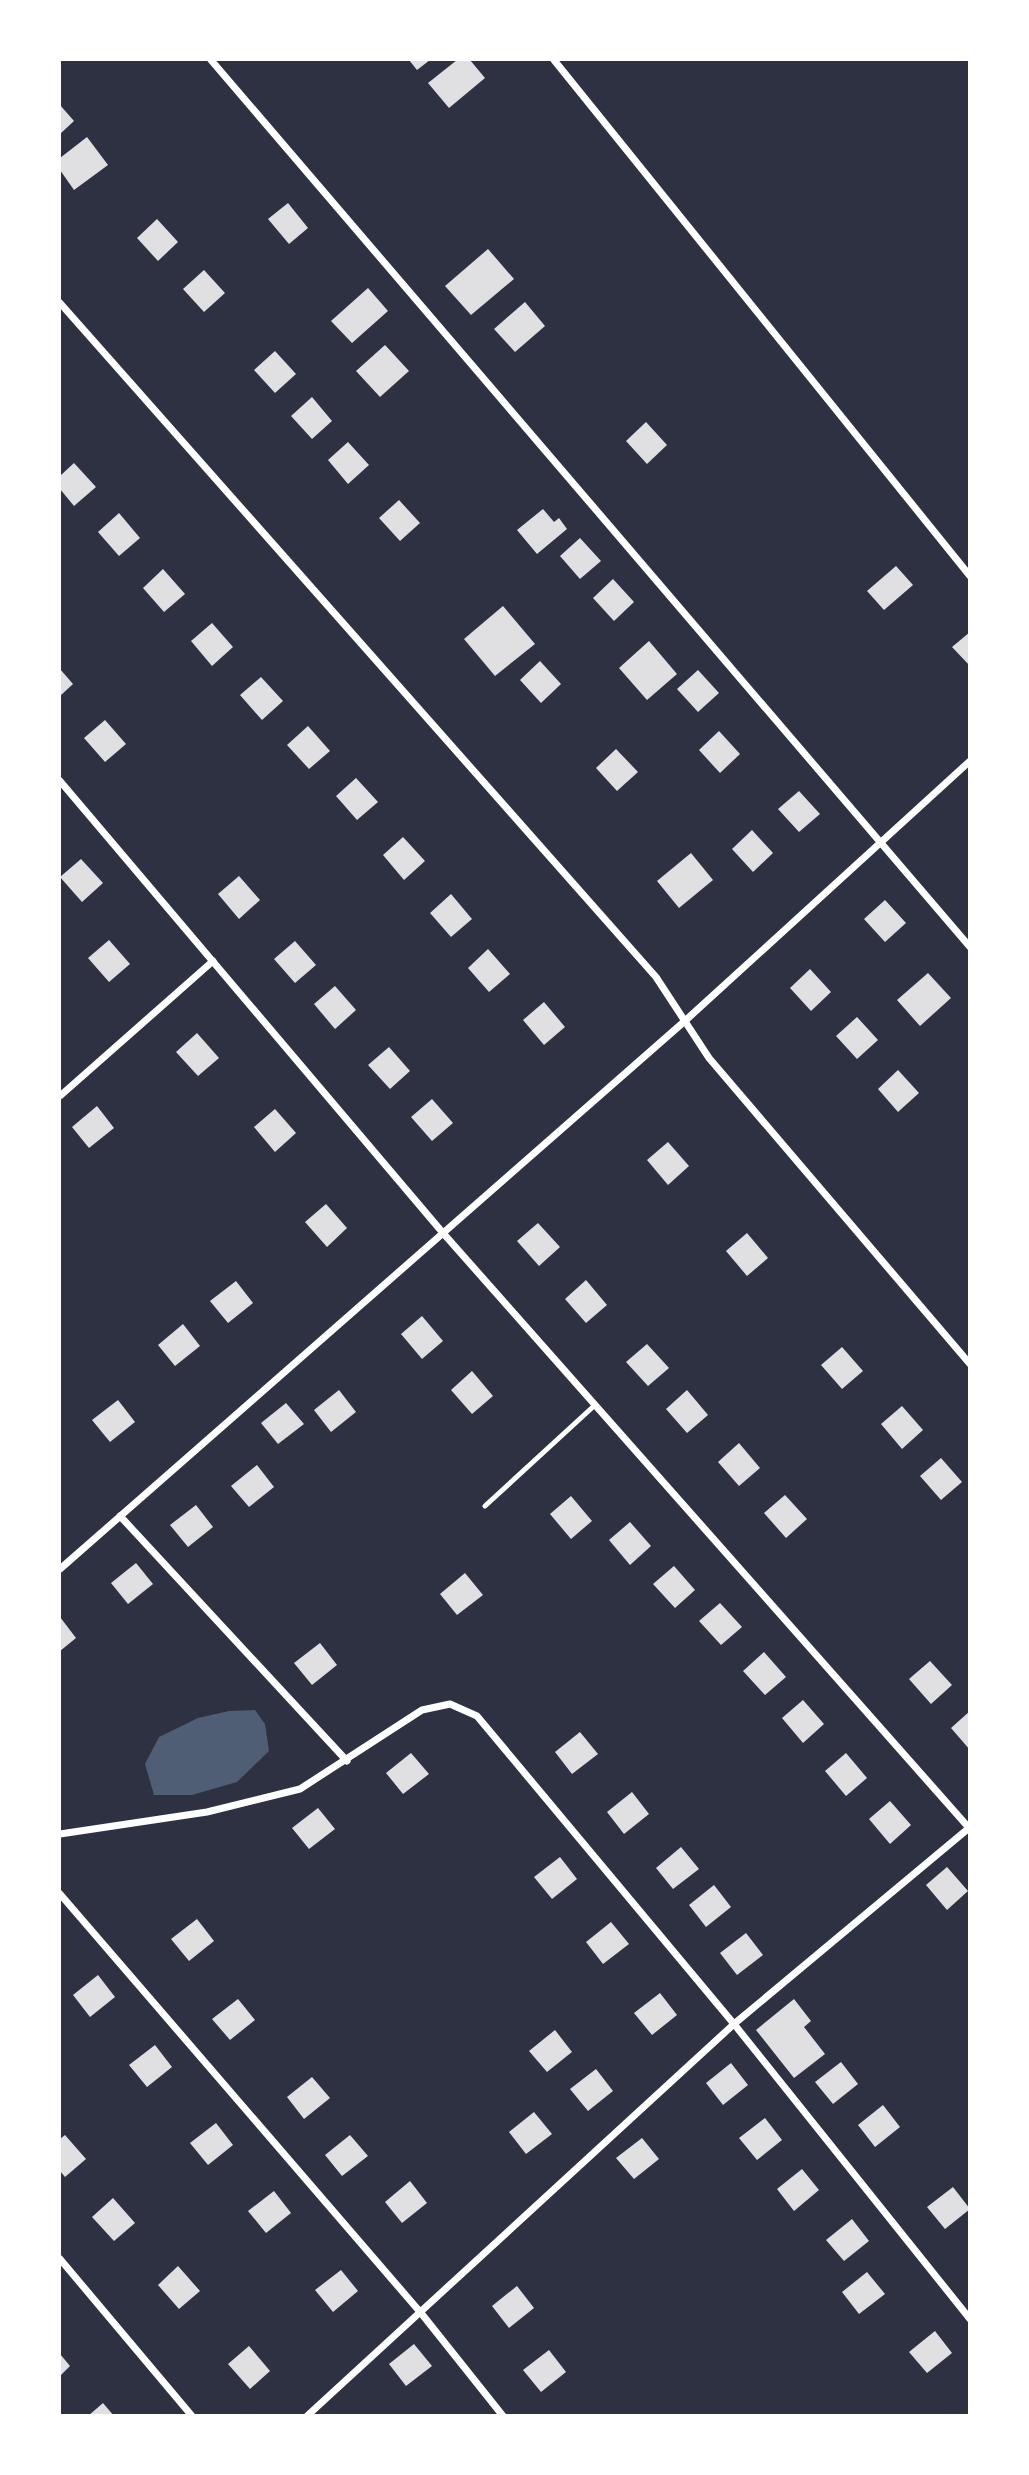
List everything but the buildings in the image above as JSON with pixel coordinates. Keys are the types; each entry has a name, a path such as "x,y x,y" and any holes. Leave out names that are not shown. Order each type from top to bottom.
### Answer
{"street":[{"path":"211,60 970,947"},
{"path":"554,60 970,576"},
{"path":"60,303 656,977 709,1058 970,1364"},
{"path":"60,1569 686,1020 970,761"},
{"path":"60,781 443,1233 969,1829 734,2024 307,2416"},
{"path":"60,1096 213,961"},
{"path":"120,1516 347,1761"},
{"path":"60,1833 207,1812 300,1789 422,1710 450,1704 477,1716 734,2024 970,2319"},
{"path":"60,1894 421,2313 503,2416"},
{"path":"60,2259 192,2416"}],"lane":[{"path":"485,1506 596,1405"}],"water":[{"path":"255,1710 265,1724 269,1751 237,1782 192,1795 154,1795 145,1764 159,1737 198,1718 229,1711"}]}
